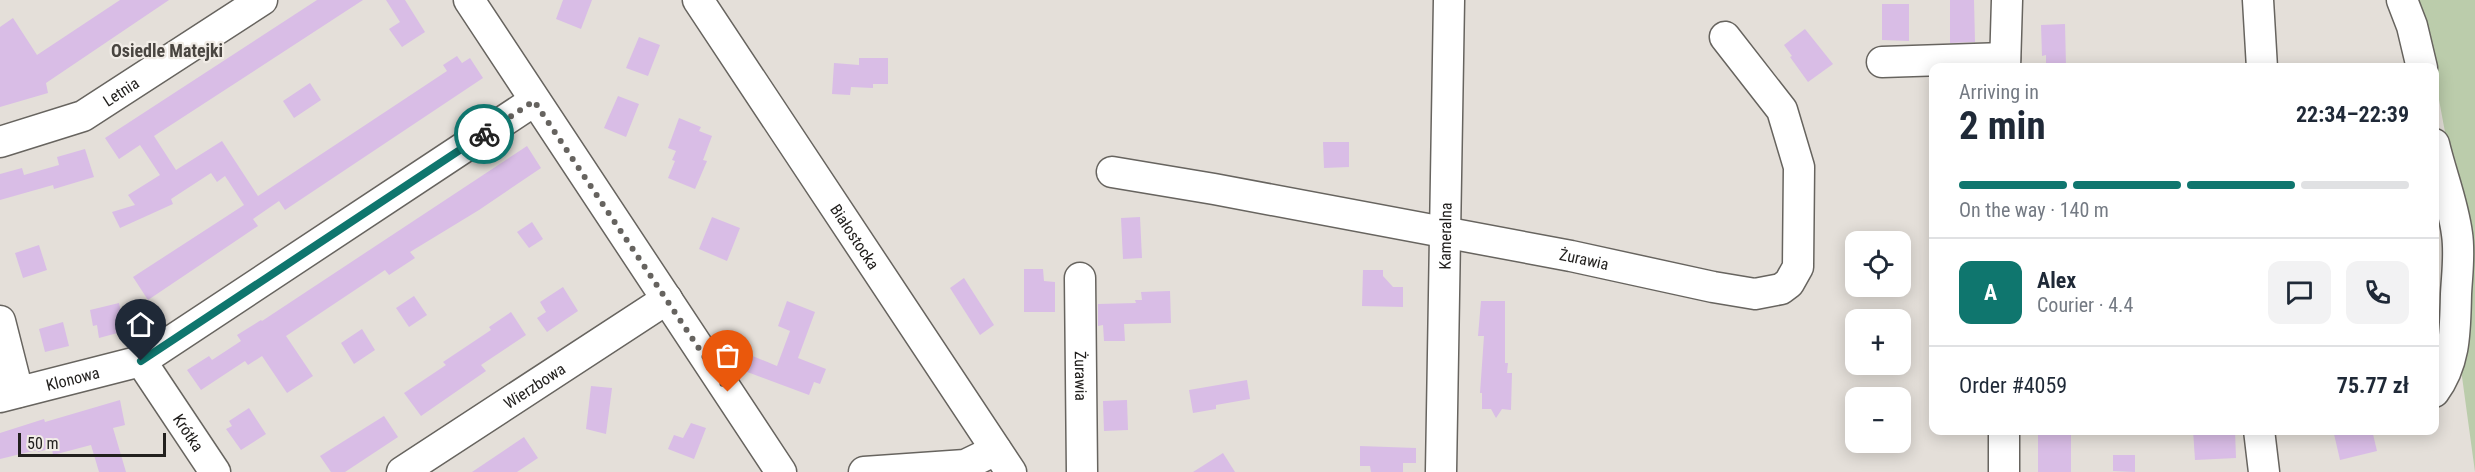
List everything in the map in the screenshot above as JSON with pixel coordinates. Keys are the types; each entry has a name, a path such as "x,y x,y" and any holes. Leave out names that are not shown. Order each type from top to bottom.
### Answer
{"street":[{"name":"Letnia","path":"0,142 83,116 262,0"},
{"path":"469,0 781,472"},
{"name":"Białostocka","path":"698,0 1003,461"},
{"name":"Kameralna","path":"1441,472 1449,0"},
{"path":"1882,62 2005,63 2007,0"},
{"path":"2258,0 2262,63"},
{"path":"2402,0 2412,27 2421,63"},
{"name":"Żurawia","path":"1112,172 1571,256 1734,291 1755,294 1781,289 1789,283 1798,267 1799,167 1782,110 1725,37"},
{"name":"Klonowa","path":"9,394 141,361 534,101"},
{"path":"2439,162 2452,207 2457,235 2458,263 2456,332 2448,369 2439,384"},
{"name":"Żurawia","path":"1080,278 1082,472"},
{"name":"Wierzbowa","path":"402,472 667,299"},
{"path":"0,321 9,394"},
{"name":"Krótka","path":"141,361 215,472"},
{"path":"2004,435 2004,472"},
{"path":"2260,435 2264,472"},
{"path":"864,472 1003,461"}],"green space":[{"path":"2409,0 2475,0 2475,472 2460,362 2447,143 2439,100 2439,63 2432,63"}],"building":[{"path":"120,0 169,0 46,83 48,93 0,107 0,27 13,18 37,55"},
{"path":"317,0 363,0 154,136 176,170 222,141 258,196 447,71 443,65 457,56 462,63 470,58 483,78 285,210 279,201 253,219 258,226 148,300 133,277 244,205 225,176 217,182 211,173 171,199 173,204 120,228 112,212 135,205 128,195 160,175 140,145 119,159 105,138"},
{"path":"386,0 405,0 425,32 402,47 389,29 400,22"},
{"path":"563,0 592,0 581,29 556,19"},
{"path":"1950,0 1974,0 1975,42 1950,43"},
{"path":"1882,4 1909,4 1909,41 1882,40"},
{"path":"2065,24 2066,63 2046,63 2046,55 2042,56 2041,25"},
{"path":"1805,29 1833,64 1808,82 1784,45"},
{"path":"639,37 660,45 648,76 626,68"},
{"path":"859,58 888,58 888,84 873,84 873,88 851,87 850,95 832,94 834,63 859,65"},
{"path":"310,83 321,100 294,118 283,101"},
{"path":"618,96 639,104 626,137 604,128"},
{"path":"679,118 701,127 699,131 712,136 703,160 707,161 695,189 668,178 675,161 672,160 676,151 668,148"},
{"path":"1323,142 1349,142 1349,167 1324,168"},
{"path":"527,146 541,168 479,210 410,252 415,258 389,275 385,270 286,336 313,376 287,393 262,356 248,365 245,361 201,390 187,370 209,356 212,360 241,341 237,335 262,321"},
{"path":"85,149 94,177 54,189 53,185 0,200 0,174 22,168 24,175 59,165 57,157"},
{"path":"712,217 740,228 727,261 699,249"},
{"path":"1140,217 1142,258 1123,259 1121,218"},
{"path":"532,222 543,239 529,248 517,232"},
{"path":"39,245 47,270 23,278 15,253"},
{"path":"1024,269 1043,269 1044,281 1055,282 1055,312 1024,312"},
{"path":"1363,270 1383,270 1383,276 1393,287 1403,287 1403,307 1362,306"},
{"path":"964,278 994,325 980,335 950,288"},
{"path":"563,287 578,311 547,332 537,318 546,312 540,302"},
{"path":"1170,291 1171,323 1124,324 1125,341 1104,341 1103,325 1098,326 1098,304 1136,303 1135,300 1142,300 1141,292"},
{"path":"414,296 427,315 409,327 396,308"},
{"path":"787,301 815,312 798,358 826,369 820,384 814,382 809,395 731,366 738,350 777,366 790,331 778,326"},
{"path":"1481,301 1505,301 1505,363 1508,363 1507,373 1512,373 1511,410 1502,409 1496,418 1491,409 1482,409 1482,393 1480,393 1484,336 1478,336"},
{"path":"119,303 125,331 99,338 97,325 93,326 90,310"},
{"path":"511,312 526,335 481,365 486,371 421,416 404,393 446,365 443,362 491,330 489,327"},
{"path":"63,322 69,346 45,352 39,329"},
{"path":"362,329 375,350 354,364 341,343"},
{"path":"1247,380 1250,399 1216,405 1216,409 1193,413 1189,390"},
{"path":"591,386 612,388 606,434 586,429"},
{"path":"120,400 125,425 113,428 126,472 99,472 91,445 53,455 52,448 0,459 0,433 44,419 45,422"},
{"path":"1127,400 1128,430 1104,431 1103,401"},
{"path":"249,408 266,434 241,450 226,429 232,426 229,421"},
{"path":"384,416 398,437 345,472 331,472 320,456"},
{"path":"691,423 706,428 694,459 668,449 674,435 683,438"},
{"path":"2038,435 2071,435 2071,472 2038,472"},
{"path":"2193,435 2235,435 2236,458 2195,460"},
{"path":"2334,435 2373,435 2377,451 2340,460"},
{"path":"524,437 538,458 517,472 472,472"},
{"path":"1360,446 1416,448 1416,463 1403,463 1403,472 1371,472 1370,466 1360,466"},
{"path":"1223,453 1235,472 1193,472"},
{"path":"2113,455 2135,455 2135,472 2113,471"}],"way so far":[{"path":"484,134 534,101 728,392"}],"district":[{"name":"Osiedle Matejki","path":"167,50"}],"route":[{"path":"141,361 484,134"}]}
